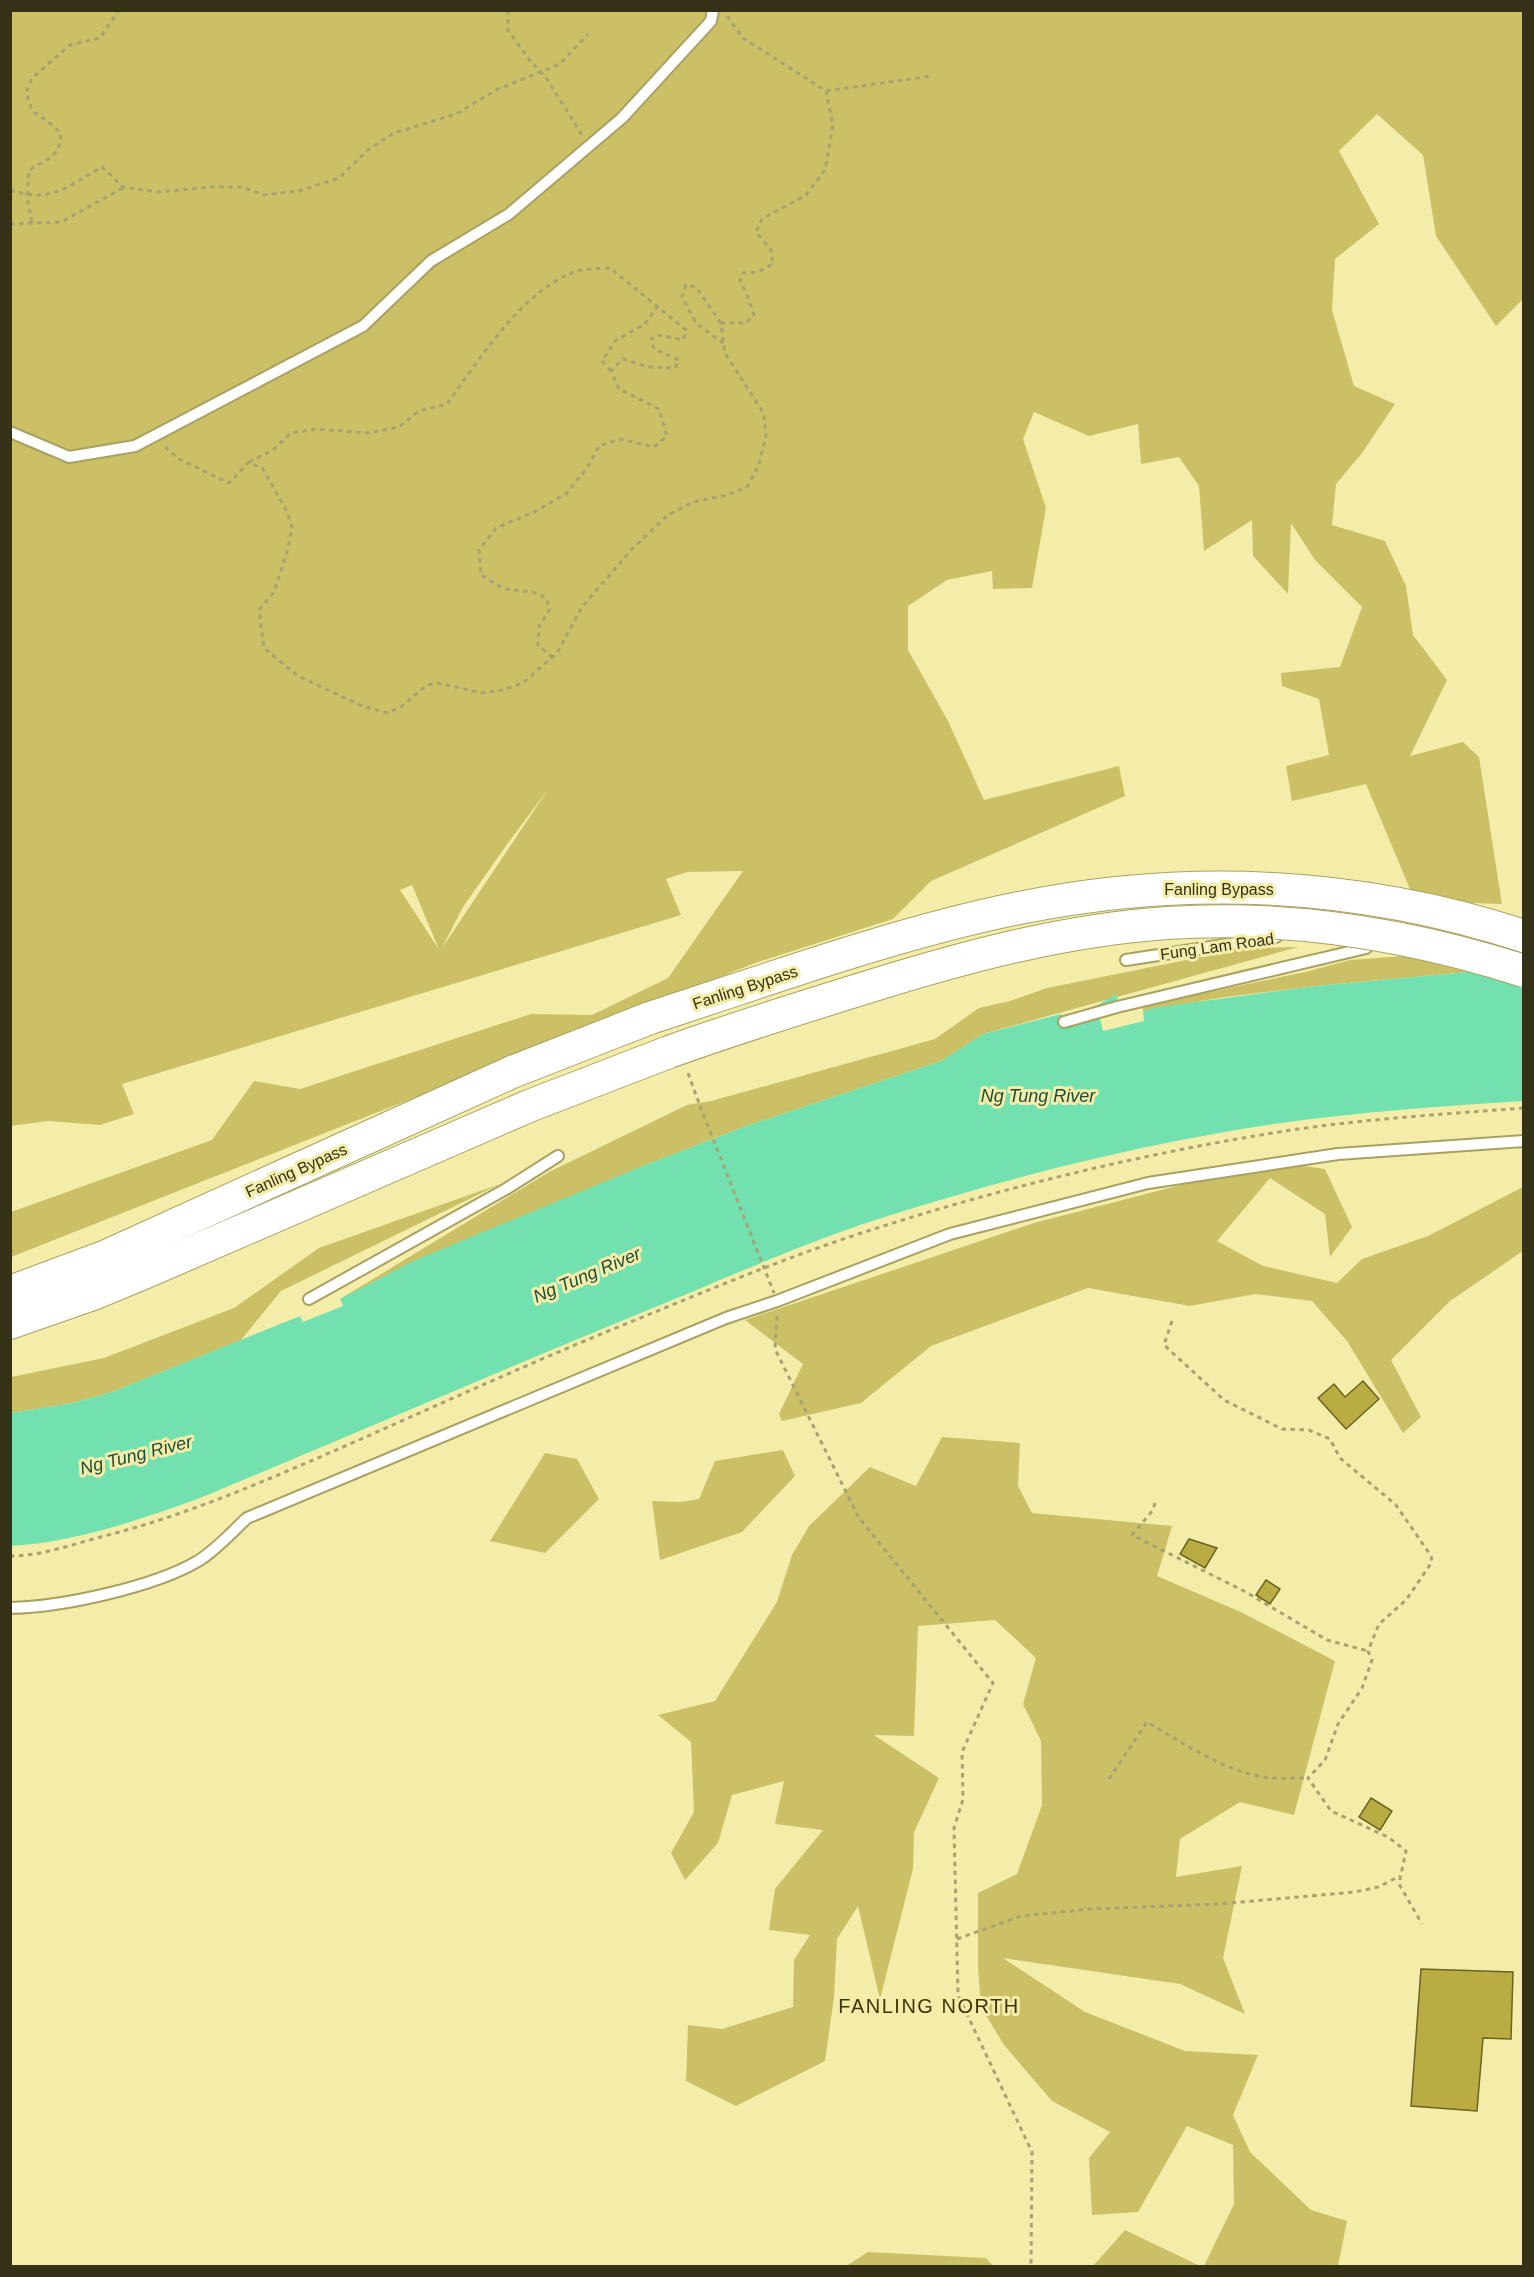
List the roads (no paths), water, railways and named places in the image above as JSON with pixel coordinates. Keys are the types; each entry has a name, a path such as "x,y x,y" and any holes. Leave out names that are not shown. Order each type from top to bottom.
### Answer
{"main road":[{"name":"Fanling Bypass","path":"10,1323 88,1280 512,1072 650,1018 878,946 966,921 1018,908 1069,899 1174,888 1279,888 1395,902 1438,911 1524,936"},
{"name":"Fanling Bypass","path":"10,1292 88,1280 602,1077 766,1018 963,958 1019,944 1072,934 1168,923 1269,923 1329,927 1388,936 1477,956 1524,971"}],"lane":[{"path":"10,432 69,457 135,446 363,326 431,261 509,214 622,118 711,21 713,10"},
{"path":"1491,939 1524,936"},
{"name":"Fung Lam Road","path":"1126,960 1268,937 1289,937"},
{"path":"1064,1022 1117,1007 1366,948 1457,941"},
{"path":"1333,942 1366,948"},
{"path":"10,1608 86,1598 164,1577 200,1560 247,1518 776,1297 950,1234 1148,1183 1338,1154 1524,1141"},
{"path":"309,1299 506,1189 558,1156"}],"water":[{"name":"Ng Tung River","path":"1523,967 1523,1101 1371,1113 1232,1131 1132,1150 935,1201 858,1226 767,1260 205,1496 110,1528 60,1540 11,1546 11,1413 72,1403 112,1392 300,1316 303,1322 343,1306 340,1299 413,1261 645,1165 749,1125 941,1061 983,1034 1061,1014 1066,1026 1100,1019 1103,1031 1144,1021 1143,1011 1159,1007 1315,986"}],"waterway":[{"path":"1096,1009 1115,998"}],"district":[{"name":"FANLING NORTH","path":"929,2006"}]}
